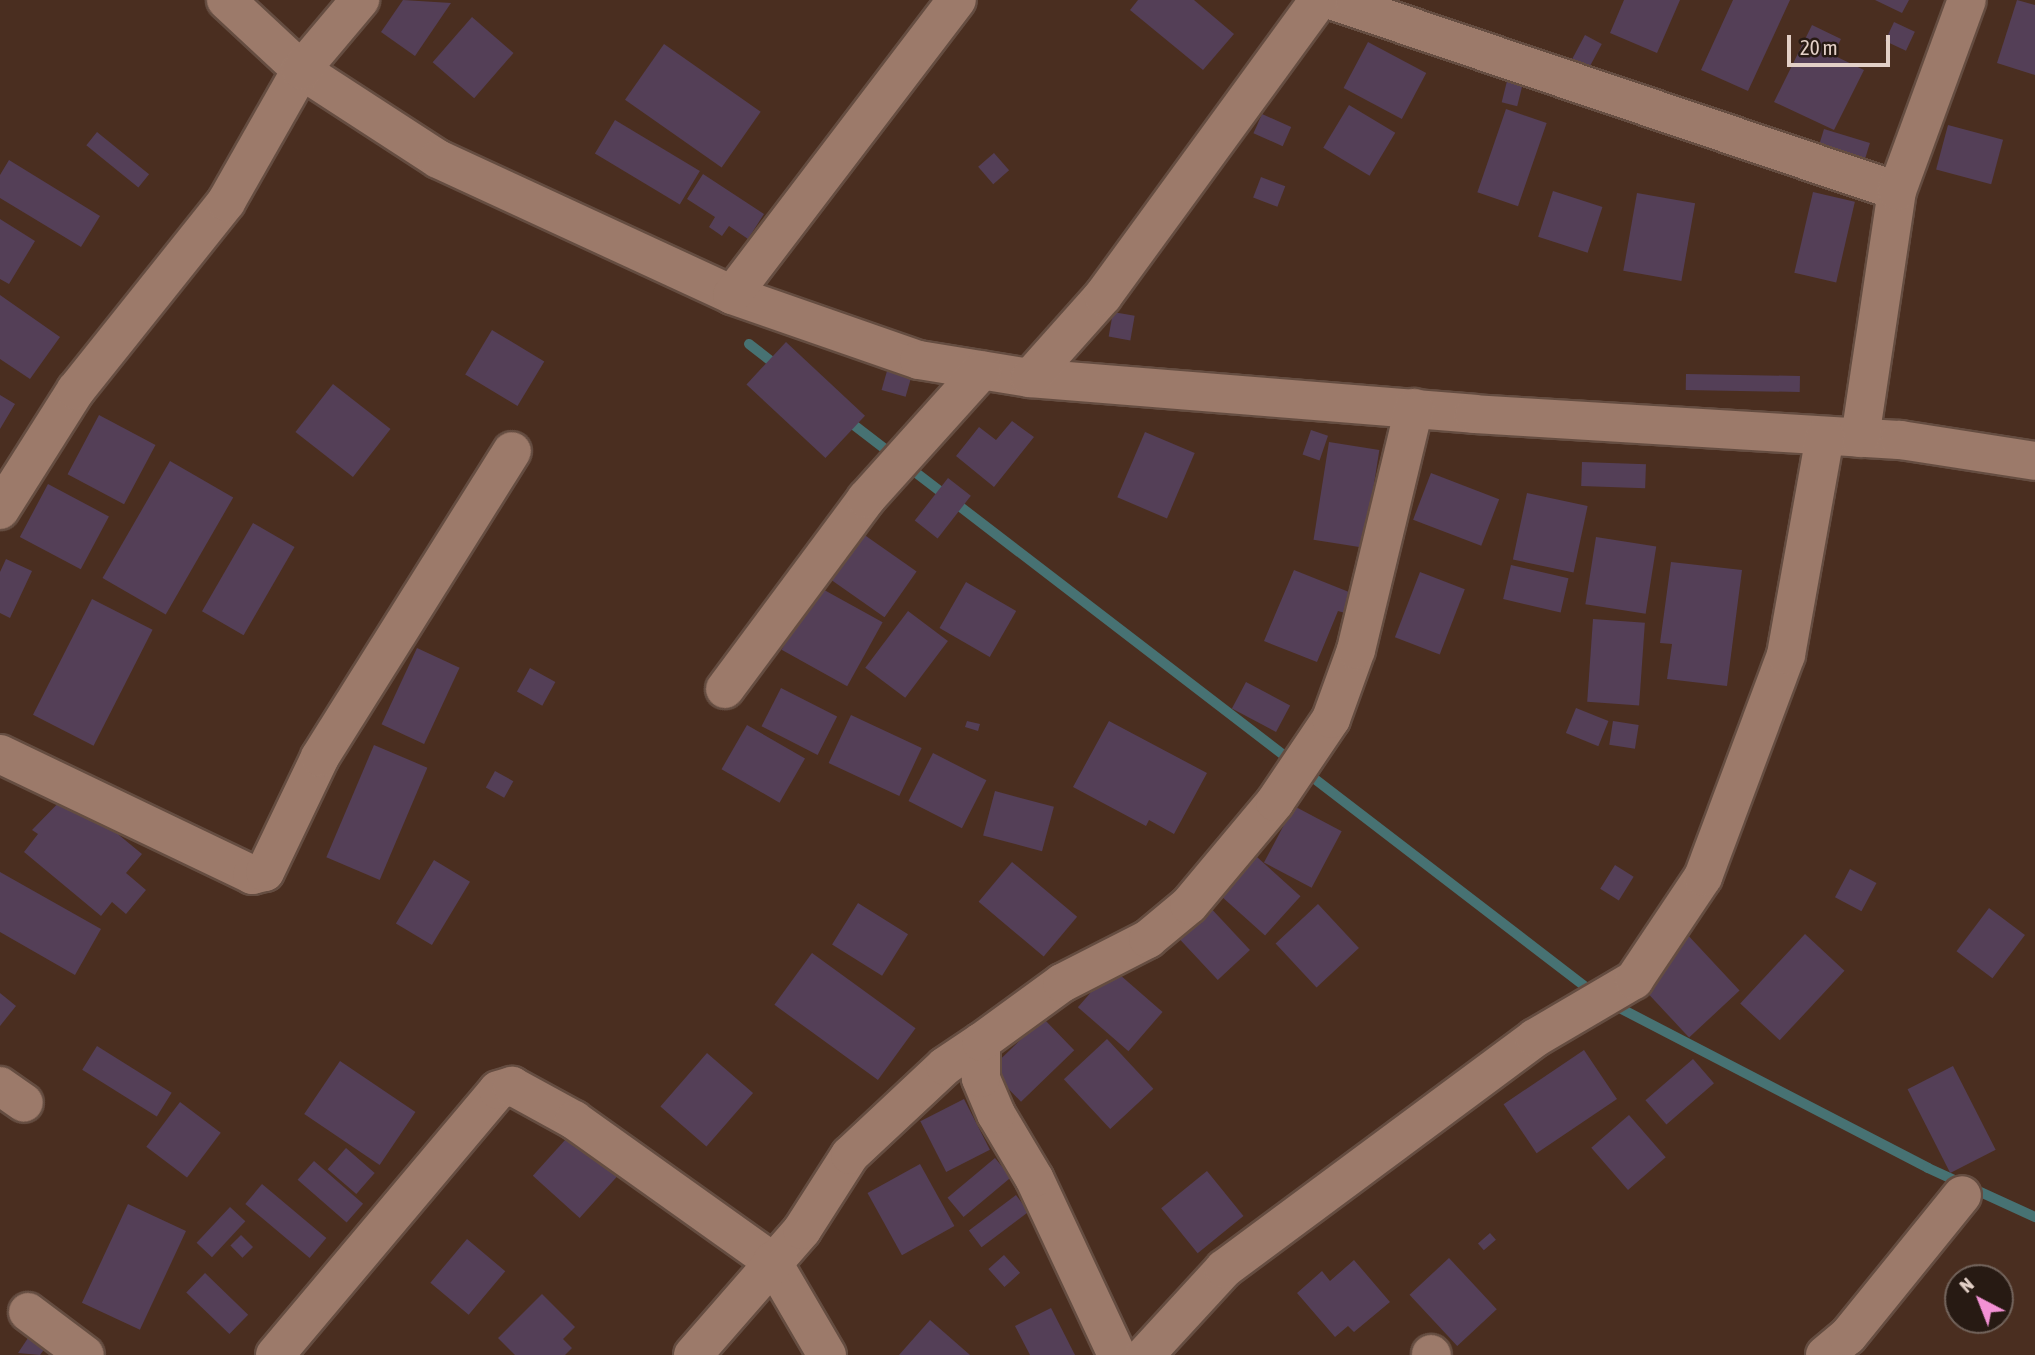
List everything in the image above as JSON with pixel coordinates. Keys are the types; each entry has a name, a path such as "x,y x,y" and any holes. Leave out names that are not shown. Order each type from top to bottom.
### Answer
{"street":[{"path":"226,0 301,70 438,159 732,295 919,360 1030,378 1842,437 2035,461"},
{"path":"0,510 76,390 226,202 301,70 360,0"},
{"path":"732,295 957,0"},
{"path":"1030,378 1103,296 1319,0"},
{"path":"1331,0 1897,191"},
{"path":"1145,1355 1224,1269 1535,1038 1634,980 1703,877 1786,655 1842,437 1897,191 1967,0"},
{"path":"725,689 866,499 982,370"},
{"path":"692,1355 758,1284 772,1261 802,1230 850,1155 945,1066 1062,983 1148,939 1189,905 1275,802 1332,719 1356,650 1415,408"},
{"path":"0,754 252,875 265,872 320,757 512,451"},
{"path":"981,1042 981,1078 996,1114 1034,1178 1117,1355"},
{"path":"275,1355 504,1086 512,1086 574,1121 772,1261 827,1355"},
{"path":"1825,1355 1848,1336 1962,1195"},
{"path":"28,1312 85,1355"}],"building":[{"path":"403,0 451,3 415,56 381,32"},
{"path":"1138,0 1194,0 1234,34 1203,70 1130,10"},
{"path":"1624,0 1680,0 1657,53 1610,33"},
{"path":"1733,0 1790,0 1748,91 1701,70"},
{"path":"1875,0 1909,0 1902,13"},
{"path":"2017,0 2035,5 2035,75 1997,63"},
{"path":"472,17 514,53 474,98 433,62"},
{"path":"1894,22 1915,32 1906,51 1885,41"},
{"path":"1812,25 1841,39 1833,55 1864,70 1834,130 1774,102"},
{"path":"1585,35 1602,44 1587,71 1570,62"},
{"path":"1368,42 1426,73 1402,119 1344,88"},
{"path":"664,44 761,112 722,167 625,100"},
{"path":"1507,81 1523,85 1517,106 1502,102"},
{"path":"1349,105 1395,133 1370,176 1323,148"},
{"path":"1506,109 1547,123 1518,206 1477,192"},
{"path":"1262,114 1291,127 1283,146 1253,133"},
{"path":"615,120 700,171 680,204 595,153"},
{"path":"1948,125 2003,140 1991,184 1936,169"},
{"path":"1824,129 1870,143 1864,161 1818,147"},
{"path":"97,132 149,174 138,187 86,145"},
{"path":"994,153 1009,170 993,184 978,167"},
{"path":"9,160 100,216 81,247 0,198 0,175"},
{"path":"703,174 764,214 748,239 729,226 722,236 709,227 715,217 687,199"},
{"path":"1261,177 1285,186 1277,207 1253,198"},
{"path":"1553,191 1602,207 1588,253 1538,237"},
{"path":"1813,192 1855,202 1836,283 1794,273"},
{"path":"1637,193 1695,203 1681,281 1623,271"},
{"path":"0,219 35,241 9,284 0,279"},
{"path":"0,295 60,337 30,379 0,359"},
{"path":"1113,312 1135,316 1130,340 1109,337"},
{"path":"492,330 544,361 518,406 465,375"},
{"path":"786,342 865,416 825,458 746,384"},
{"path":"889,364 913,371 906,397 882,390"},
{"path":"1686,374 1800,376 1800,392 1686,390"},
{"path":"333,384 391,429 353,477 295,432"},
{"path":"0,395 15,404 0,429"},
{"path":"99,415 156,445 124,504 68,474"},
{"path":"1012,421 1034,437 994,487 956,456 979,427 996,440"},
{"path":"1311,430 1328,436 1320,460 1303,455"},
{"path":"1145,432 1195,453 1167,518 1117,497"},
{"path":"1329,442 1379,450 1364,548 1314,540"},
{"path":"170,461 233,498 166,614 103,578"},
{"path":"1582,462 1646,464 1645,488 1581,486"},
{"path":"1431,473 1499,499 1481,546 1413,520"},
{"path":"948,478 971,496 938,538 915,521"},
{"path":"48,484 109,516 81,569 20,537"},
{"path":"1527,493 1588,506 1574,572 1513,560"},
{"path":"253,523 295,547 244,635 202,611"},
{"path":"856,529 917,571 884,617 824,575"},
{"path":"1596,537 1656,547 1646,614 1585,604"},
{"path":"6,559 32,571 10,618 0,613 0,572"},
{"path":"1671,562 1742,570 1727,686 1667,679 1672,644 1660,643"},
{"path":"1511,565 1568,578 1561,612 1503,599"},
{"path":"1294,570 1354,594 1345,613 1338,611 1317,662 1264,641"},
{"path":"1420,572 1465,589 1440,655 1395,637"},
{"path":"966,582 1016,611 990,657 940,628"},
{"path":"817,586 883,622 847,686 782,650"},
{"path":"92,599 153,630 94,746 33,715"},
{"path":"908,611 948,641 905,698 865,668"},
{"path":"1593,619 1645,623 1639,705 1587,702"},
{"path":"417,648 460,668 424,744 382,724"},
{"path":"530,668 555,682 542,706 517,692"},
{"path":"1246,682 1290,705 1276,732 1232,708"},
{"path":"781,688 837,717 818,755 761,726"},
{"path":"1576,708 1608,721 1598,746 1566,733"},
{"path":"851,715 922,748 899,796 829,763"},
{"path":"967,721 980,724 978,731 965,727"},
{"path":"1109,721 1207,773 1174,834 1149,820 1146,826 1073,787"},
{"path":"1613,721 1639,725 1635,749 1609,745"},
{"path":"747,725 805,758 780,803 722,769"},
{"path":"374,745 427,768 380,880 326,857"},
{"path":"933,753 986,780 962,828 908,801"},
{"path":"495,771 513,781 504,798 486,788"},
{"path":"995,791 1054,807 1042,851 983,835"},
{"path":"68,793 142,854 126,873 146,890 126,914 112,902 101,916 24,852 38,834 32,830"},
{"path":"1294,806 1342,831 1312,888 1264,863"},
{"path":"1247,848 1301,896 1265,936 1212,887"},
{"path":"434,860 470,882 432,945 396,923"},
{"path":"1012,862 1077,917 1044,956 979,902"},
{"path":"1615,865 1634,877 1619,900 1600,889"},
{"path":"1850,869 1876,883 1861,911 1835,897"},
{"path":"0,872 101,929 75,975 0,932"},
{"path":"858,903 908,934 882,976 832,945"},
{"path":"1207,904 1250,950 1218,980 1175,934"},
{"path":"1318,904 1359,948 1317,987 1276,944"},
{"path":"1989,908 2025,935 1992,978 1957,951"},
{"path":"1685,932 1740,991 1689,1038 1635,979"},
{"path":"1805,934 1844,971 1780,1040 1740,1003"},
{"path":"812,953 916,1028 878,1080 774,1005"},
{"path":"1112,968 1163,1012 1128,1051 1078,1007"},
{"path":"0,993 16,1006 0,1026"},
{"path":"1043,1018 1074,1050 1021,1102 990,1069"},
{"path":"1107,1039 1153,1089 1110,1129 1064,1079"},
{"path":"97,1046 172,1093 157,1116 82,1070"},
{"path":"1584,1050 1617,1099 1537,1153 1504,1104"},
{"path":"707,1053 753,1093 706,1147 660,1107"},
{"path":"1693,1059 1714,1083 1666,1124 1645,1100"},
{"path":"340,1061 415,1112 380,1165 304,1114"},
{"path":"1953,1066 1996,1150 1950,1173 1908,1089"},
{"path":"964,1099 990,1150 946,1172 920,1121"},
{"path":"180,1102 221,1133 187,1177 146,1147"},
{"path":"1629,1115 1666,1157 1628,1190 1591,1148"},
{"path":"575,1129 622,1171 580,1218 533,1176"},
{"path":"346,1148 375,1173 356,1194 328,1169"},
{"path":"995,1158 1011,1177 964,1217 948,1198"},
{"path":"314,1161 363,1204 347,1223 298,1180"},
{"path":"920,1164 954,1226 902,1255 868,1193"},
{"path":"1207,1171 1244,1216 1198,1253 1161,1208"},
{"path":"262,1184 326,1238 310,1258 245,1204"},
{"path":"1016,1195 1029,1212 982,1247 969,1231"},
{"path":"128,1204 186,1231 140,1330 82,1303"},
{"path":"230,1207 245,1221 212,1257 197,1243"},
{"path":"1490,1233 1496,1240 1484,1250 1478,1243"},
{"path":"241,1235 253,1247 242,1258 230,1246"},
{"path":"467,1239 505,1271 469,1315 430,1283"},
{"path":"1004,1255 1020,1273 1004,1287 988,1269"},
{"path":"1449,1258 1497,1309 1457,1346 1410,1295"},
{"path":"1354,1260 1390,1302 1354,1332 1348,1326 1335,1337 1297,1293 1322,1271 1330,1281"},
{"path":"205,1273 248,1315 229,1334 186,1292"},
{"path":"542,1294 575,1327 563,1339 572,1348 565,1355 515,1355 498,1338"},
{"path":"1051,1308 1075,1355 1030,1355 1015,1326"},
{"path":"930,1320 970,1355 899,1355"},
{"path":"30,1335 46,1347 40,1355 18,1353"}],"waterway":[{"path":"749,344 780,368"},
{"path":"846,419 1596,995"},
{"path":"1610,1003 1928,1168 2035,1217"}]}
